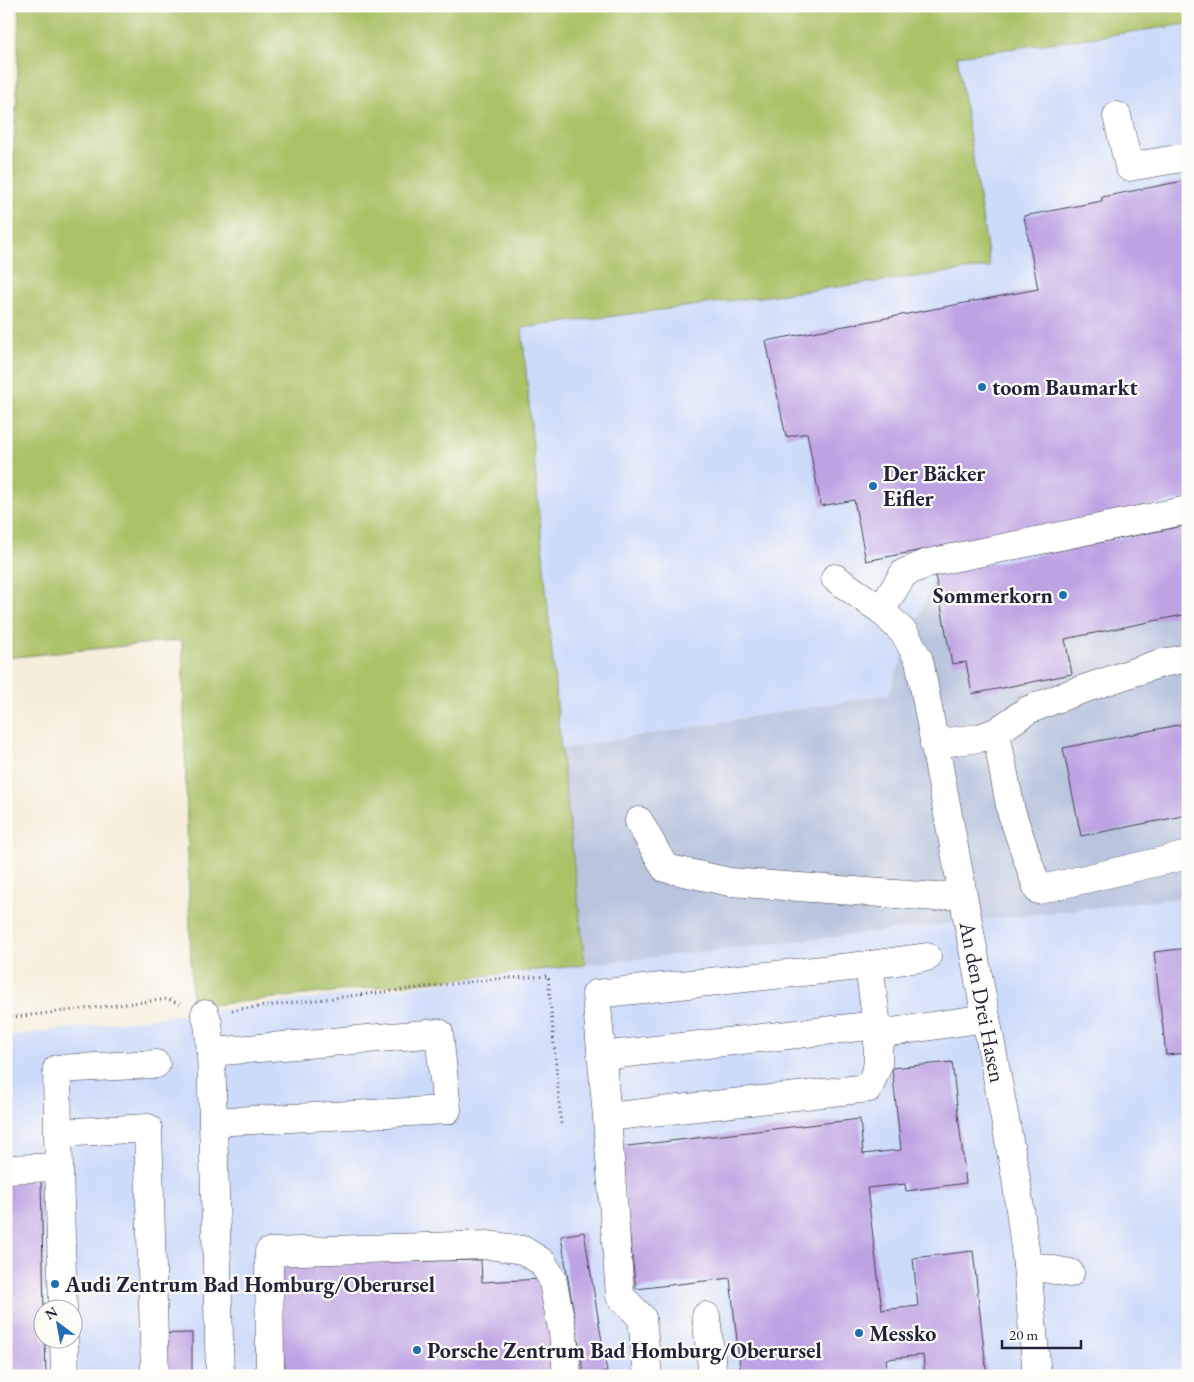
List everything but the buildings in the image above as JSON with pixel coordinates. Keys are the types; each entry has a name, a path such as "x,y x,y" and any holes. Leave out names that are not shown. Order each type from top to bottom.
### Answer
{"street":[{"path":"1117,116 1129,167 1188,157"},
{"path":"881,610 904,573 928,563 1188,510"},
{"name":"An den Drei Hasen","path":"835,578 881,610 905,634 919,660 1016,1178 1027,1265 1036,1376"},
{"path":"934,744 979,738 996,732 1028,710 1158,664 1188,658"},
{"path":"996,732 1011,811 1038,890 1188,856"},
{"path":"640,821 665,868 730,882 936,897 962,893"},
{"path":"648,1376 642,1318 620,1296 596,994 928,957"},
{"path":"607,1117 869,1088 878,1064 878,1029 869,965"},
{"path":"205,1014 208,1023 211,1052 220,1376"},
{"path":"601,1056 986,1018"},
{"path":"211,1052 439,1033 447,1110 213,1122"},
{"path":"63,1300 57,1069 156,1064"},
{"path":"58,1133 148,1128 155,1376"},
{"path":"6,1169 59,1167"},
{"path":"270,1376 269,1252 488,1246 523,1250 542,1262 552,1278 563,1333 567,1376"},
{"path":"1027,1265 1070,1273"},
{"path":"706,1316 713,1376"},
{"path":"64,1350 65,1376"}],"path":[{"path":"6,1018 168,999 205,1014 494,979 548,976 562,1124"}],"shaded area":[{"path":"1188,24 1188,525 935,575 888,694 561,749 521,328 990,267 956,56"},
{"path":"1188,525 1188,897 585,965 561,749 888,694 935,575"},
{"path":"1188,897 1188,1376 6,1376 6,1036 585,965"}],"green space":[{"path":"19,6 1188,6 1188,24 957,56 990,267 522,328 561,749 585,965 192,1007 182,640 6,658 6,255 17,97"}],"place":[{"name":"toom Baumarkt","path":"982,387"},
{"name":"Der Bäcker Eifler","path":"873,486"},
{"name":"Sommerkorn","path":"1063,595"},
{"name":"Audi Zentrum Bad Homburg/Oberursel","path":"55,1284"},
{"name":"Messko","path":"859,1333"},
{"name":"Porsche Zentrum Bad Homburg/Oberursel","path":"417,1350"}]}
